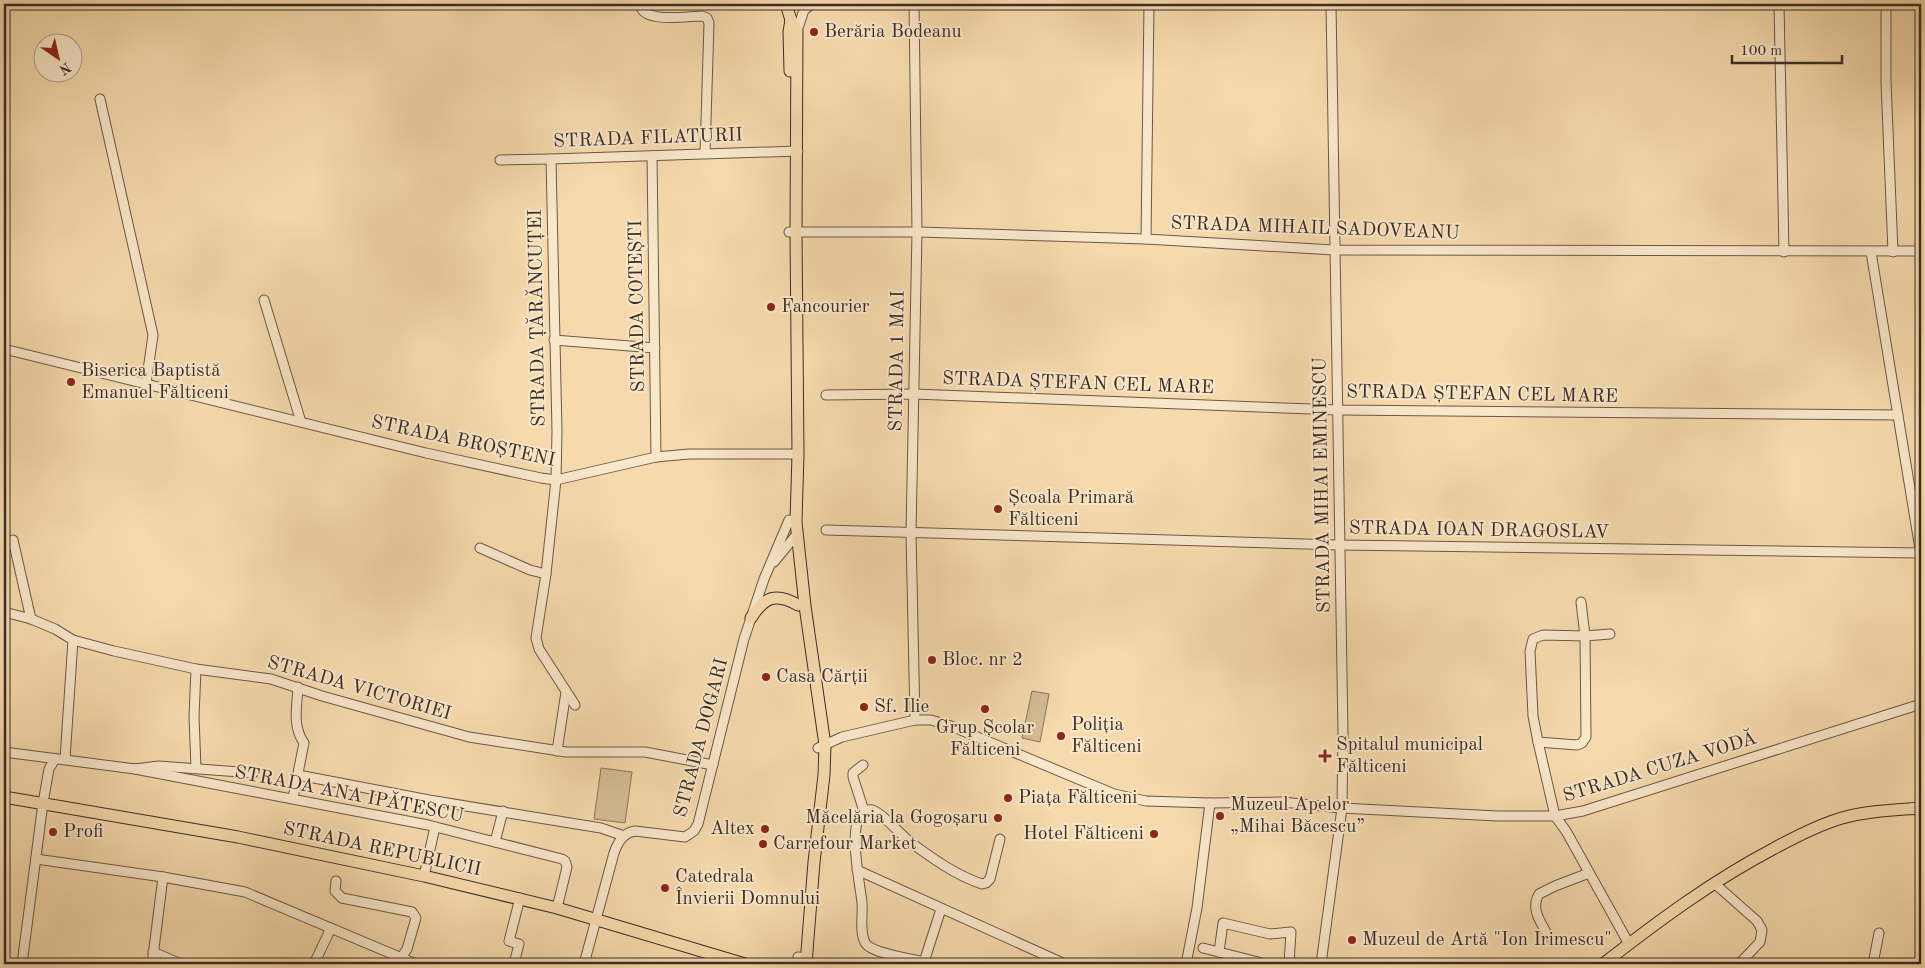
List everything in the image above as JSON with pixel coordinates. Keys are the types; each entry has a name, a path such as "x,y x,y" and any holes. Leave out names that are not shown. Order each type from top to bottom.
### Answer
{"main road":[{"path":"786,4 797,31 793,232 795,454 792,521 822,746 818,774 804,962"},
{"path":"791,20 789,32 794,151"},
{"path":"794,538 798,605 822,746"},
{"path":"751,618 762,604 774,598 788,600 798,605"},
{"name":"STRADA REPUBLICII","path":"4,797 238,837 424,876 557,908 745,964"},
{"path":"1603,964 1714,883 1755,858 1823,824 1874,812 1921,808"}],"street":[{"path":"640,4 640,8 646,14 655,17 702,16 707,18 709,24 705,153"},
{"path":"797,31 804,10 812,4"},
{"name":"STRADA 1 MAI","path":"914,4 917,232 910,532 915,720"},
{"path":"1146,239 1150,4"},
{"name":"STRADA MIHAI EMINESCU","path":"1322,964 1342,808 1343,734 1339,410 1334,250 1332,4"},
{"path":"1780,4 1784,252"},
{"path":"1886,4 1886,82 1893,252"},
{"path":"100,99 153,336 146,384"},
{"name":"STRADA FILATURII","path":"500,160 794,151"},
{"name":"STRADA COTEȘTI","path":"652,156 656,457"},
{"name":"STRADA ȚĂRĂNCUȚEI","path":"551,159 557,432 556,478 546,574 536,638 539,649 575,705"},
{"name":"STRADA MIHAIL SADOVEANU","path":"793,232 917,232 1146,239 1334,250 1921,251"},
{"path":"1871,252 1921,554"},
{"path":"264,300 301,422"},
{"path":"554,340 655,348"},
{"name":"STRADA BROȘTENI","path":"4,348 426,453 556,478 656,457 689,454 795,454"},
{"name":"STRADA ȘTEFAN CEL MARE","path":"826,395 913,394 1339,410 1898,416"},
{"name":"STRADA DOGARI","path":"624,836 635,831 685,837 694,831 698,824 751,618 764,578 792,521"},
{"name":"STRADA IOAN DRAGOSLAV","path":"826,530 1340,545 1921,554"},
{"name":"STRADA DOGARI","path":"769,568 794,538"},
{"path":"13,540 31,619"},
{"path":"480,548 530,570 546,574"},
{"path":"1538,742 1577,744 1582,743 1586,737 1585,636 1581,602"},
{"name":"STRADA VICTORIEI","path":"4,612 31,619 55,629 73,640 114,652 196,669 254,676 470,737 557,751 645,752 713,765"},
{"path":"1610,634 1585,636 1543,635 1533,639 1530,651 1534,716 1555,816 1629,944"},
{"path":"65,759 73,640"},
{"path":"196,669 194,717 196,768"},
{"path":"293,798 304,743 296,727 298,687"},
{"path":"557,751 566,692"},
{"name":"STRADA CUZA VODĂ","path":"822,746 842,736 915,720 931,720 951,726 1114,794 1146,801 1210,803 1282,802 1342,808 1497,816 1555,816 1583,811 1921,704"},
{"name":"STRADA ANA IPĂTESCU","path":"4,752 135,769 243,791 293,798 435,827 556,857 565,861 567,867 557,908"},
{"path":"22,964 49,768 55,759"},
{"path":"863,765 853,773 853,777 864,811"},
{"name":"STRADA ANA IPĂTESCU","path":"135,769 159,766 253,774"},
{"path":"298,775 429,800 608,829 624,836 614,853 584,964"},
{"path":"1186,964 1197,908 1210,803"},
{"path":"495,842 503,811"},
{"path":"942,909 924,962 875,950 865,942 862,934 862,903 857,870 857,818 864,811 876,811 909,841 957,874 982,884 990,879 1000,840"},
{"path":"424,876 435,827"},
{"path":"36,859 245,892 331,928 398,961 416,964"},
{"path":"857,870 1065,964"},
{"path":"1548,936 1536,910 1535,904 1539,894 1589,873"},
{"path":"152,964 163,878"},
{"path":"336,881 335,891 342,898 415,914 416,918 407,949 398,961"},
{"path":"1714,883 1757,921 1762,930 1760,942 1739,964"},
{"path":"514,964 519,944 509,942 520,898"},
{"path":"1220,952 1223,923 1270,934 1291,932 1289,964"},
{"path":"314,964 331,928"},
{"path":"1873,964 1878,933"},
{"path":"1203,948 1266,964"},
{"path":"153,952 181,964"}],"shaded area":[{"path":"1032,691 1049,694 1040,742 1022,738"},
{"path":"601,768 632,772 625,823 594,819"}],"place":[{"name":"Berăria Bodeanu","path":"814,32"},
{"name":"Fancourier","path":"771,307"},
{"name":"Biserica Baptistă Emanuel Fălticeni","path":"71,382"},
{"name":"Școala Primară Fălticeni","path":"998,509"},
{"name":"Bloc. nr 2","path":"932,660"},
{"name":"Casa Cărții","path":"766,677"},
{"name":"Sf. Ilie","path":"864,707"},
{"name":"Grup Școlar Fălticeni","path":"985,709"},
{"name":"Poliția Fălticeni","path":"1061,736"},
{"name":"Spitalul municipal Fălticeni","path":"1325,756"},
{"name":"Piața Fălticeni","path":"1008,798"},
{"name":"Muzeul Apelor „Mihai Băcescu”","path":"1220,816"},
{"name":"Măcelăria la Gogoșaru","path":"998,818"},
{"name":"Altex","path":"765,829"},
{"name":"Profi","path":"53,832"},
{"name":"Hotel Fălticeni","path":"1154,834"},
{"name":"Carrefour Market","path":"763,844"},
{"name":"Catedrala Învierii Domnului","path":"665,888"},
{"name":"Muzeul de Artă \"Ion Irimescu\"","path":"1352,940"}]}
